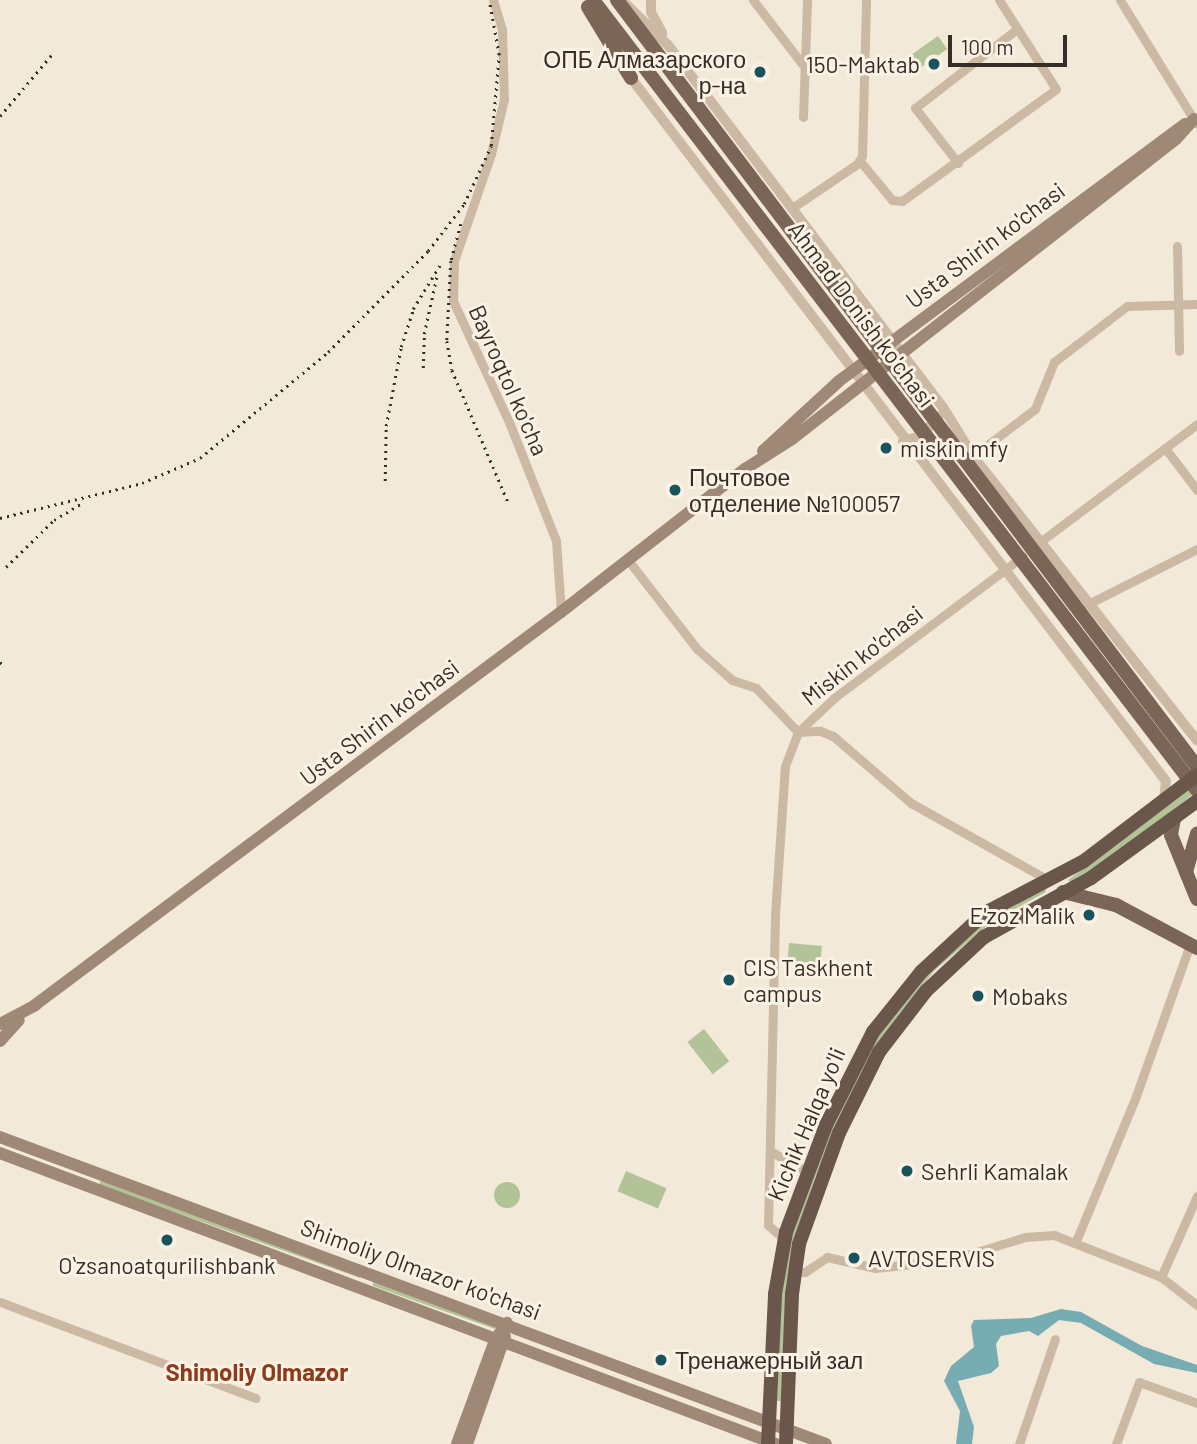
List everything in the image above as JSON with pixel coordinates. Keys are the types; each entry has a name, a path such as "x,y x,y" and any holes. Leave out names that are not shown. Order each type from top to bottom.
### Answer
{"highway":[{"name":"Kichik Halqa yo'li","path":"770,1443 775,1294 784,1239 806,1171 852,1068 894,1003 978,918 1084,861 1197,775"},
{"name":"Kichik Halqa yo'li","path":"786,1437 794,1272 806,1220 839,1133 887,1040 957,959 1002,923 1063,892 1197,801"},
{"path":"1051,878 1063,892"}],"main road":[{"path":"583,0 631,78"},
{"name":"Ahmad Donish ko'chasi","path":"593,0 1197,790"},
{"name":"Ahmad Donish ko'chasi","path":"619,0 655,54 1197,767"},
{"name":"Usta Shirin ko'chasi","path":"745,469 808,405 1170,132 1196,120"},
{"name":"Usta Shirin ko'chasi","path":"0,1024 35,1004 561,612 745,469 862,384 1176,139 1196,120"},
{"path":"1174,819 1171,835 1197,899"},
{"path":"1197,834 1186,872 1197,910"},
{"path":"1063,892 1116,905 1194,946"},
{"name":"Usta Shirin ko'chasi","path":"0,1041 35,1004"},
{"name":"Shimoliy Olmazor ko'chasi","path":"0,1137 507,1323 769,1423 786,1437 825,1444"},
{"name":"Shimoliy Olmazor ko'chasi","path":"0,1153 770,1443"},
{"path":"88,1186 94,1171"},
{"path":"363,1289 369,1272"},
{"path":"457,1444 507,1323"},
{"path":"467,1444 500,1341"}],"street":[{"name":"Bayroqtol ko'cha","path":"493,0 502,29 504,99 491,154 454,261 453,301 509,422 556,541 561,612"},
{"name":"Ahmad Donish ko'chasi","path":"619,0 668,45 943,407 973,456 1197,741"},
{"path":"651,0 651,12 668,45"},
{"path":"753,0 803,65"},
{"path":"803,117 807,0"},
{"path":"866,0 860,161 897,202 958,163 1056,89 999,0"},
{"path":"1120,0 1196,120"},
{"path":"958,163 915,108 1017,29"},
{"name":"Ahmad Donish ko'chasi","path":"631,78 903,441 1166,780 1163,803"},
{"path":"792,208 860,161"},
{"path":"1177,246 1179,351"},
{"path":"973,456 1035,409 1054,362 1127,306 1178,302 1197,304"},
{"path":"829,341 854,332 869,309"},
{"path":"903,441 927,431 943,407"},
{"name":"Miskin ko'chasi","path":"784,1239 768,1225 770,1151 781,803 785,766 798,732 834,698 1197,424"},
{"path":"1165,448 1197,491"},
{"path":"1088,604 1197,549"},
{"path":"628,560 697,649 732,680 757,688 798,732 820,731 833,736 911,803 1051,878"},
{"path":"1076,1241 1136,1097 1194,946"},
{"path":"770,1151 806,1171"},
{"path":"1161,1277 1197,1196"},
{"path":"794,1272 806,1272 827,1257 875,1268 950,1260 1041,1234 1076,1241 1161,1277 1197,1305"},
{"path":"0,1302 256,1398"},
{"path":"1018,1444 1055,1339"},
{"path":"1116,1444 1139,1382 1197,1403"}],"green space":[{"path":"938,36 947,49 920,68 911,55"},
{"path":"1197,782 1197,791 1100,867 1071,883 1068,880"},
{"path":"1045,888 1046,892 990,923 935,970 897,1017 861,1072 815,1177 796,1236 786,1285 781,1401 776,1401 782,1268 810,1175 870,1047 913,987 988,919"},
{"path":"789,943 822,946 820,964 787,961"},
{"path":"704,1029 729,1061 713,1074 687,1042"},
{"path":"626,1171 667,1188 658,1208 617,1191"},
{"path":"101,1179 360,1275 360,1278 99,1185"},
{"path":"507,1182 516,1186 520,1195 516,1204 507,1208 498,1204 494,1195 498,1186"},
{"path":"373,1280 496,1327 495,1329 373,1286"}],"water":[{"path":"1061,1309 1081,1312 1142,1346 1197,1365 1197,1373 1154,1364 1081,1323 1059,1320 1038,1336 1029,1331 1001,1336 996,1344 999,1366 991,1373 958,1381 974,1427 972,1444 956,1444 960,1411 944,1381 951,1366 974,1347 971,1326 974,1320 1031,1318"}],"railway":[{"path":"0,518 142,483 200,458 328,352 428,251 464,204 491,146 499,55 489,0"},
{"path":"0,116 53,53"},
{"path":"461,224 451,261 447,341 452,370 508,502"},
{"path":"385,481 386,426 401,347 413,309 442,262"},
{"path":"423,368 424,334 437,275"},
{"path":"6,567 54,520 81,504"}],"place":[{"name":"150-Maktab","path":"934,64"},
{"name":"ОПБ Алмазарского р-на","path":"760,72"},
{"name":"miskin mfy","path":"886,448"},
{"name":"Почтовое отделение №100057","path":"675,490"},
{"name":"E'zoz Malik","path":"1089,915"},
{"name":"CIS Taskhent campus","path":"729,980"},
{"name":"Mobaks","path":"978,996"},
{"name":"Sehrli Kamalak","path":"907,1171"},
{"name":"Oʻzsanoatqurilishbank","path":"167,1240"},
{"name":"AVTOSERVIS","path":"854,1258"},
{"name":"Тренажерный зал","path":"661,1360"}],"district":[{"name":"Shimoliy Olmazor","path":"257,1372"}]}
